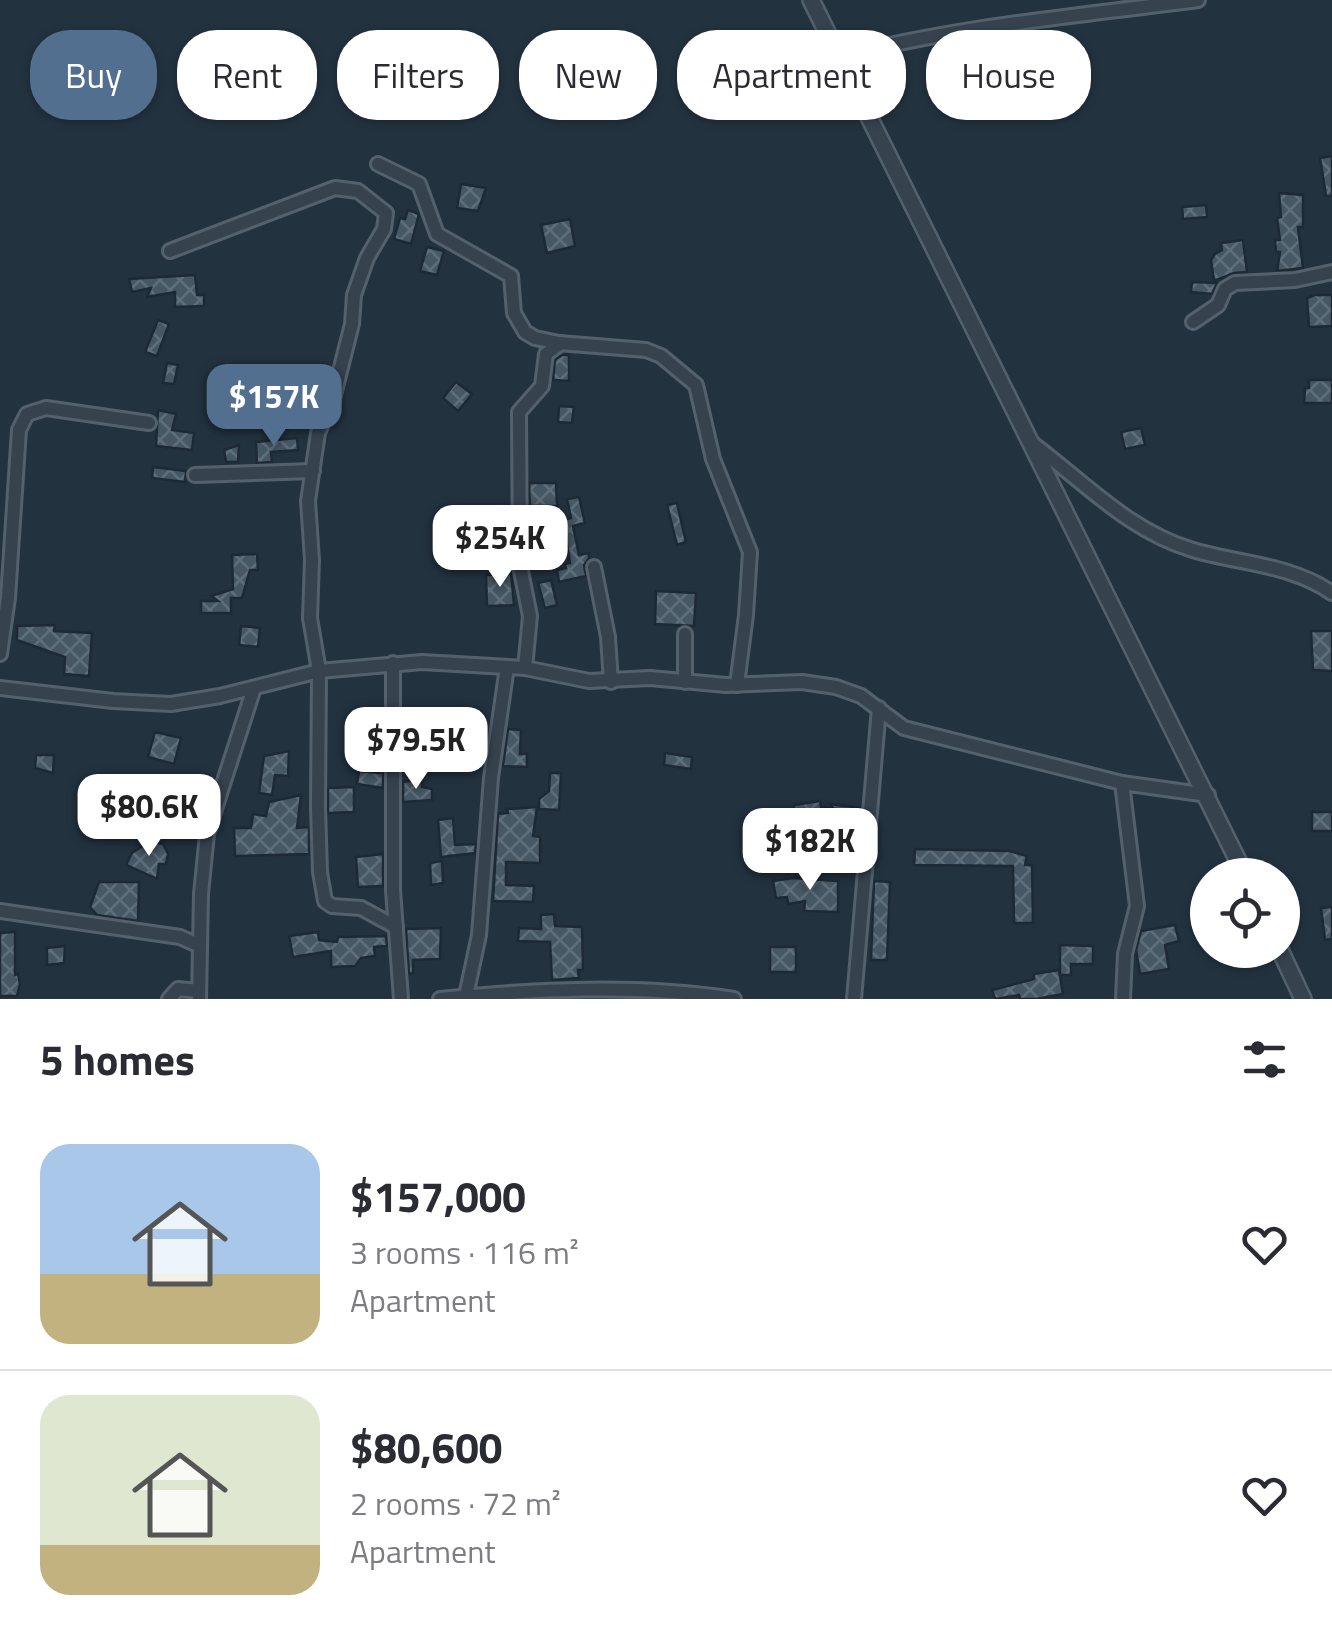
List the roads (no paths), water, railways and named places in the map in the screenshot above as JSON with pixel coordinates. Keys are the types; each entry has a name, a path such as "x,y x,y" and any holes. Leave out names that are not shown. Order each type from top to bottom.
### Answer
{"street":[{"path":"811,0 826,30"},
{"path":"906,41 1136,3 1198,0"},
{"path":"871,120 1237,858"},
{"path":"378,164 418,183 440,237 511,276 514,313 525,332 561,344 646,350 661,356 696,384 713,459 750,552 736,684"},
{"path":"170,251 335,188 358,191 384,210 384,228 367,258 354,295 352,324 333,399 318,433 308,492 310,618 318,671 320,872 326,904 362,908 396,927"},
{"path":"1193,322 1218,305 1225,289 1235,283 1295,280 1332,272"},
{"path":"525,668 530,616 520,566 519,412 542,386 545,356 561,344"},
{"path":"0,654 8,598 19,430 27,414 46,408 149,423"},
{"path":"1031,442 1094,495 1163,538 1192,550 1269,566 1304,578 1332,594"},
{"path":"194,474 313,471"},
{"path":"594,567 608,637 610,682"},
{"path":"685,634 685,682"},
{"path":"0,688 171,704 318,671 393,664 507,666 610,682 650,678 736,684 802,682 861,696 904,728 1122,784 1208,795"},
{"path":"393,664 391,765 401,999"},
{"path":"466,996 479,935 491,778 507,666"},
{"path":"169,999 178,989 199,995 208,829 254,688"},
{"path":"854,999 879,708"},
{"path":"1122,784 1137,906 1125,954 1123,999"},
{"path":"0,911 180,937 200,946"},
{"path":"1288,968 1303,999"},
{"path":"440,999 682,991 734,999"}]}
